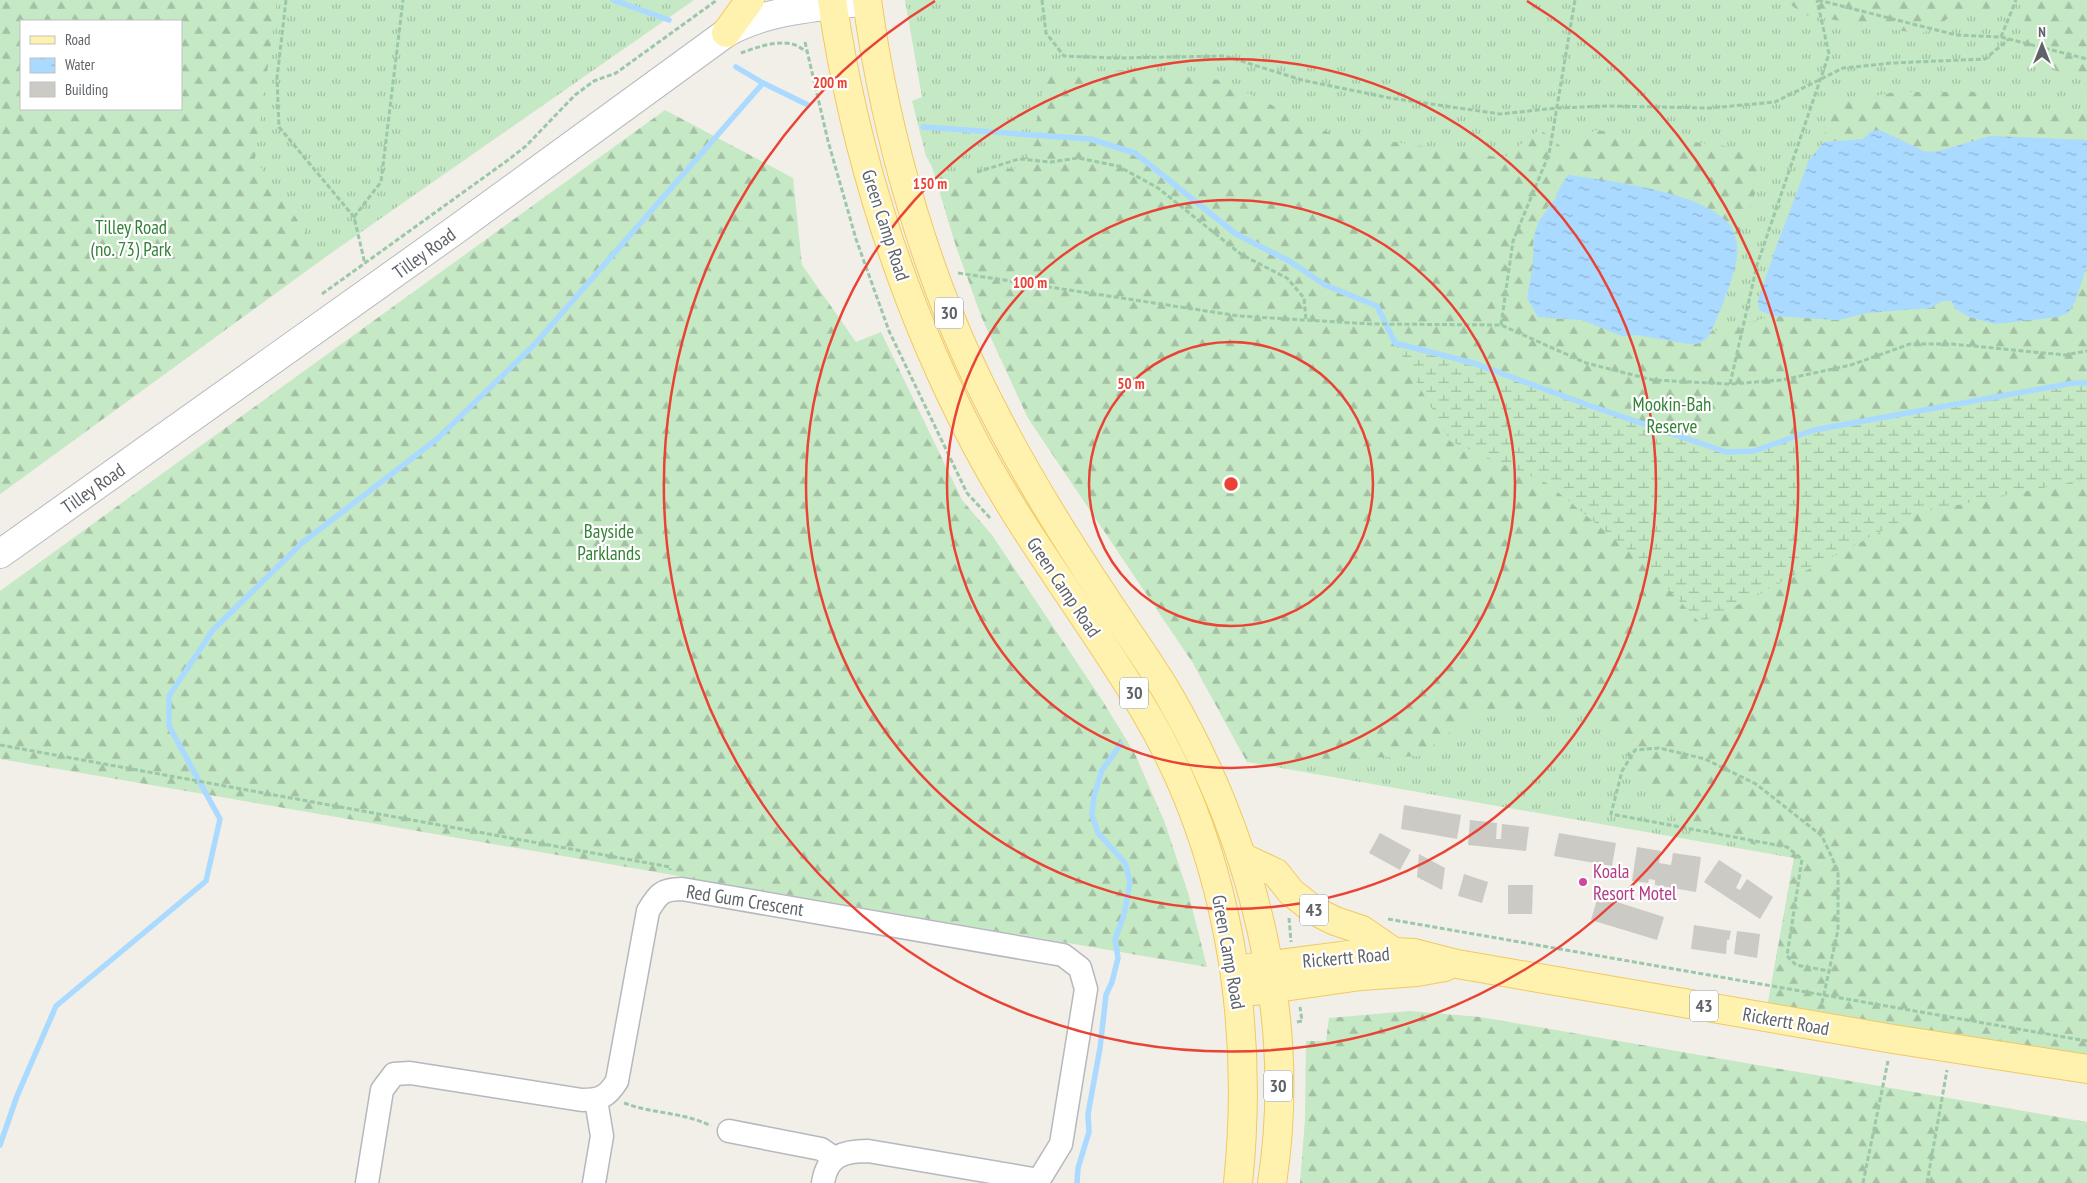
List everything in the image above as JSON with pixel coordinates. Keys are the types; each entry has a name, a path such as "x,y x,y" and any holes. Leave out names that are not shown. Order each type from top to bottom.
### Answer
{"main road":[{"path":"731,44 750,0"},
{"name":"Tilley Road","path":"0,554 371,275 731,44 744,23 768,16 832,3 867,0"},
{"name":"Green Camp Road","path":"867,0 873,45 906,185 935,277 962,345 993,410 1033,486 1168,694 1196,745 1216,787 1242,857 1259,919 1270,977 1277,1036 1277,1132 1272,1183"},
{"name":"Green Camp Road","path":"832,3 852,106 882,220 907,291 943,378 975,443 1033,543 1145,711 1168,756 1195,819 1224,912 1237,982 1244,1081 1238,1183"},
{"name":"43","path":"1242,857 1276,873 1291,892 1315,911 1335,922 1362,930 1394,952"},
{"name":"Rickertt Road","path":"1237,982 1270,977 1356,954 1414,953 1457,964 1893,1039 2087,1069"},
{"name":"Rickertt Road","path":"1270,977 1361,976 1417,972 1457,964"}],"street":[{"name":"Red Gum Crescent","path":"596,1100 610,1092 617,1080 648,911 657,895 670,889 692,891 1063,955 1080,968 1086,989 1061,1144 1039,1182"},
{"path":"366,1183 382,1090 394,1074 410,1073 582,1100 596,1100 602,1136 594,1183"},
{"path":"729,1131 821,1149 834,1158"},
{"path":"823,1183 824,1176 834,1158 849,1151 868,1151 1039,1182"}],"path":[{"path":"286,0 277,78 279,127 354,217 371,275"},
{"path":"354,217 381,182 403,0"},
{"path":"316,299 371,275 526,146 575,95 594,82 616,73 717,0"},
{"path":"1042,0 1046,33 1064,56 1115,58 1225,56 1302,80 1390,98 1500,114 1557,108 1652,106 1710,108 1775,102 1842,68 1892,63 1986,59 2009,39"},
{"path":"1502,325 1513,241 1549,154 1575,0"},
{"path":"1730,384 1757,265 1829,54 1818,0 1956,35 2001,36 2087,59"},
{"path":"2001,36 2016,0"},
{"path":"731,44 755,48 778,44 792,44 807,52"},
{"path":"977,172 1019,159 1051,162 1078,158 1118,166 1158,188 1242,255 1287,278 1304,298 1306,320"},
{"path":"935,277 960,272 1239,316 1411,326 1502,325 1586,363 1653,380 1730,384 1782,380 1851,365 1910,344 1952,344 2065,355 2087,351"},
{"path":"0,745 670,866 670,889"},
{"path":"1818,1026 1838,930 1838,871 1822,836 1756,784 1705,759 1659,748 1635,750 1622,771 1611,814 1787,847 1802,859 1787,956 1796,964 1828,971"},
{"path":"1386,918 2087,1041"},
{"path":"1863,1183 1893,1039"},
{"path":"1927,1183 1951,1048"},
{"path":"596,1100 622,1102 642,1110 696,1118 712,1126 729,1131"}],"green space":[{"name":"Tilley Road (no. 73) Park","path":"0,0 694,0 324,258 0,494"},
{"name":"Tilley Road (no. 73) Park","path":"0,0 277,0 255,159 324,258 0,494"},
{"name":"Mookin-Bah Reserve","path":"905,0 2087,0 2087,1057 1768,1003 1794,858 1247,762 1193,663 1028,418 982,318 956,246 932,167 926,156 912,101 922,97"},
{"path":"1785,0 1994,0 1987,14 1956,14 1921,34 1804,15"},
{"path":"2030,0 2087,0 2087,78 2028,64 2021,34"},
{"name":"Mookin-Bah Reserve","path":"1127,70 1220,80 1327,132 1504,158 1540,129 1566,151 1595,130 1750,149 1762,175 1737,241 1729,224 1561,185 1539,222 1533,245 1537,282 1546,318 1582,320 1622,336 1637,335 1698,344 1706,339 1710,332 1774,316 1838,320 1867,313 1931,308 1942,301 2068,313 2075,302 2087,265 2087,383 2073,383 1814,430 1754,451 1726,452 1473,363 1395,343 1450,441 1547,483 1646,565 1700,623 1771,589 1917,513 2087,479 2087,1057 1768,1003 1794,858 1672,817 1597,713 1477,711 1420,756 1247,762 1193,663 1028,418 982,318 956,246 935,176 1019,168 1032,146 1045,75"},
{"path":"1895,92 1981,92 2001,111 2087,111 2087,140 1990,136 1939,151 1926,152 1872,131 1863,139 1824,142 1827,106"},
{"name":"Bayside Parklands","path":"665,110 793,178 802,265 856,342 881,332 962,500 992,535 1102,700 1135,754 1165,823 1189,896 1207,967 0,759 0,591"},
{"path":"1395,343 1473,363 1726,452 1754,451 1814,430 2073,383 2087,383 2087,479 1917,513 1700,623 1646,565 1547,483 1450,441"},
{"path":"1410,1011 1480,1017 2087,1122 2087,1183 1300,1183 1305,1120 1306,1041 1326,1041 1329,1018"}],"water":[{"path":"1880,130 1926,152 1939,151 1990,136 2087,140 2087,265 2075,302 2068,313 2058,317 1995,324 1969,317 1956,309 1951,301 1942,301 1931,308 1867,313 1838,320 1774,316 1759,310 1758,301 1775,250 1809,160 1824,142 1863,139 1872,131"},
{"path":"1568,175 1629,184 1676,195 1715,212 1728,223 1736,242 1736,263 1719,313 1705,340 1689,344 1637,335 1622,336 1582,320 1538,317 1527,298 1533,264 1534,236 1539,221 1555,199"}],"building":[{"path":"1404,805 1461,815 1457,839 1401,829"},
{"path":"1470,820 1497,823 1496,839 1501,839 1502,824 1529,827 1526,851 1468,845"},
{"path":"1380,833 1411,850 1400,870 1369,853"},
{"path":"1559,833 1616,843 1612,866 1554,856"},
{"path":"1637,847 1661,851 1659,863 1671,865 1673,853 1701,857 1696,892 1655,885 1655,880 1649,879 1648,883 1632,881"},
{"path":"1419,854 1445,868 1442,890 1417,877"},
{"path":"1719,860 1742,875 1736,888 1740,890 1747,879 1773,897 1760,919 1704,882"},
{"path":"1464,874 1488,882 1482,903 1458,896"},
{"path":"1508,885 1533,885 1532,914 1508,914"},
{"path":"1598,896 1664,917 1657,940 1591,920"},
{"path":"1694,925 1731,931 1729,940 1727,940 1726,954 1691,949"},
{"path":"1737,931 1760,934 1757,958 1734,954"}],"waterway":[{"path":"613,0 669,20"},
{"path":"736,67 763,83 808,105"},
{"path":"0,1145 17,1096 56,1006 206,881 220,819 169,726 169,696 213,630 302,543 437,439 534,345 763,83"},
{"path":"923,127 1090,139 1135,153 1236,234 1291,262 1325,285 1377,306 1395,343 1473,363 1726,452 1754,451 1814,430 2073,383 2087,383"},
{"path":"1077,1183 1078,1168 1089,1132 1088,1114 1100,1048 1106,995 1112,982 1118,958 1115,939 1124,915 1130,882 1125,863 1098,833 1092,815 1094,796 1102,770 1121,744"}],"place":[{"name":"Koala Resort Motel","path":"1583,882"}]}
